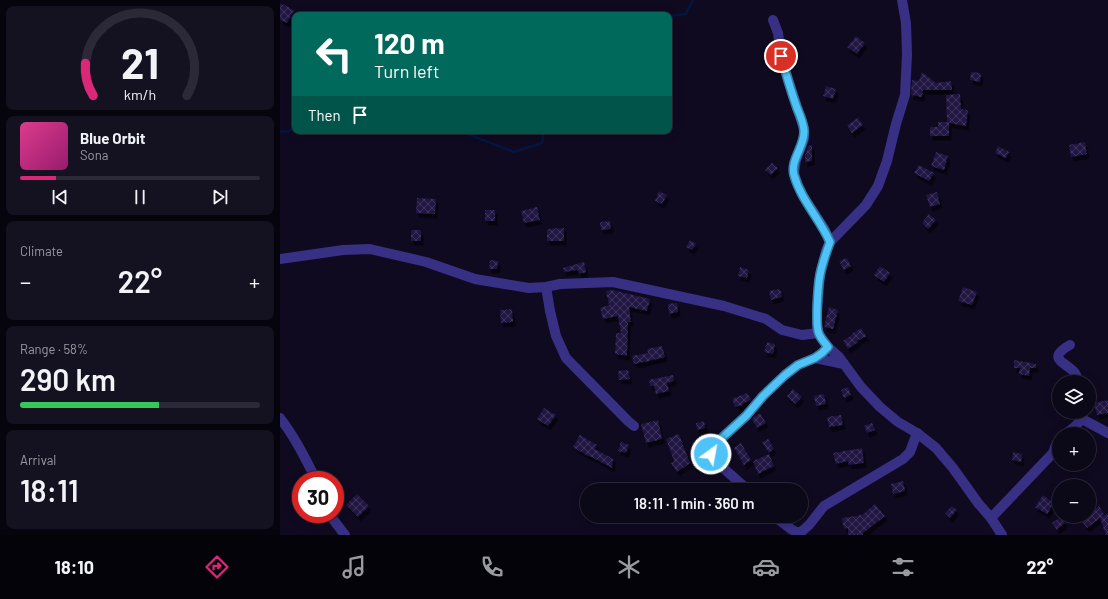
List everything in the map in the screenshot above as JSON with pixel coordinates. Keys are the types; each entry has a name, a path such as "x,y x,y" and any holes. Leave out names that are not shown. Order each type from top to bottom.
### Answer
{"street":[{"path":"902,0 906,23 907,54 905,95 887,161 878,186 866,205 830,242 826,251 820,275 817,311 818,334 828,347 839,357 861,387 880,407 898,422 917,433 936,448 991,518 1002,535"},
{"path":"773,20 778,33 781,56 804,129 804,139 796,160 794,173 803,196 825,230 830,242"},
{"path":"280,259 343,250 370,249 426,262 475,279 529,288 560,284 613,282 724,306 766,319 782,330 802,335 818,334"},
{"path":"546,287 556,336 566,358 634,426"},
{"path":"1070,345 1061,350 1058,356 1061,362 1076,375"},
{"path":"740,483 713,459 711,450 713,446 746,416 763,396 785,375 798,365 815,358 828,347"},
{"path":"815,358 844,364"},
{"path":"280,418 302,452 312,471"},
{"path":"1074,427 1081,419"},
{"path":"1087,419 1108,433"},
{"path":"783,523 790,529 800,532 809,525 824,506 904,459 910,452 917,433"},
{"path":"991,518 1052,454"},
{"path":"336,523 345,535"}],"building":[{"path":"280,3 294,10 287,23 280,20"},
{"path":"856,36 865,43 857,54 847,47"},
{"path":"922,72 936,83 951,81 952,90 923,90 922,97 911,95 912,80 919,81"},
{"path":"971,72 981,73 980,82 970,80"},
{"path":"826,86 836,89 833,99 823,96"},
{"path":"960,94 961,109 968,110 966,126 949,123 949,136 930,136 930,127 938,127 938,122 947,122 946,95"},
{"path":"858,118 863,125 852,133 847,125"},
{"path":"1085,142 1087,154 1071,157 1069,145"},
{"path":"812,145 812,161 805,162 808,146"},
{"path":"998,146 1009,152 1006,158 995,153"},
{"path":"936,152 948,156 944,170 931,166"},
{"path":"772,163 778,168 771,175 765,170"},
{"path":"919,165 934,173 929,181 914,173"},
{"path":"659,191 667,195 662,204 655,201"},
{"path":"937,192 940,204 930,207 926,195"},
{"path":"417,198 436,199 435,214 416,213"},
{"path":"537,207 540,220 524,223 521,211"},
{"path":"485,210 495,210 495,221 485,221"},
{"path":"929,214 936,220 928,229 922,223"},
{"path":"610,221 611,229 601,230 600,222"},
{"path":"564,228 564,241 547,241 547,229"},
{"path":"411,230 421,230 421,241 411,241"},
{"path":"690,240 696,244 692,250 686,247"},
{"path":"847,258 851,266 844,270 839,261"},
{"path":"490,260 498,261 497,269 489,269"},
{"path":"584,262 586,272 579,274 578,270 564,272 563,268"},
{"path":"880,266 890,273 884,282 874,275"},
{"path":"740,267 749,270 747,278 738,276"},
{"path":"963,287 977,292 972,305 958,301"},
{"path":"780,289 782,297 771,300 769,291"},
{"path":"612,290 650,299 647,311 629,307 631,322 628,322 627,356 615,354 616,333 621,333 618,316 603,319 600,308 609,305 606,291"},
{"path":"677,303 678,312 669,314 668,304"},
{"path":"829,307 838,310 833,329 824,327"},
{"path":"512,309 513,322 501,323 500,310"},
{"path":"861,328 867,337 857,341 858,342 848,349 843,341"},
{"path":"767,342 775,344 773,354 764,352"},
{"path":"662,346 665,357 634,364 632,356 648,353 647,349"},
{"path":"1014,360 1036,364 1036,368 1030,368 1029,376 1019,374 1020,368 1014,368"},
{"path":"628,370 630,379 619,380 618,371"},
{"path":"673,375 674,381 667,383 669,391 656,394 654,386 650,386 649,380"},
{"path":"848,387 851,395 844,398 841,390"},
{"path":"793,389 802,397 795,404 787,396"},
{"path":"747,393 751,400 742,404 743,405 735,407 732,399"},
{"path":"824,394 826,404 816,406 814,396"},
{"path":"1108,400 1108,413 1097,415 1096,403"},
{"path":"544,408 556,415 548,426 537,419"},
{"path":"760,413 766,423 757,428 752,419"},
{"path":"841,415 843,425 829,427 827,417"},
{"path":"658,420 662,439 646,443 641,424"},
{"path":"704,421 705,428 697,430 696,423"},
{"path":"872,423 875,430 867,433 864,426"},
{"path":"679,434 690,463 677,472 671,463 674,461 666,439"},
{"path":"580,435 597,445 595,449 613,459 612,468 573,447"},
{"path":"768,439 774,449 769,453 762,442"},
{"path":"621,442 629,445 626,453 618,451"},
{"path":"741,443 751,460 744,465 734,448"},
{"path":"862,448 864,463 849,465 848,461 836,464 833,453"},
{"path":"1013,452 1022,454 1021,462 1012,460"},
{"path":"769,454 774,466 758,474 753,461"},
{"path":"700,458 704,464 696,469 692,463"},
{"path":"903,481 905,491 893,494 891,484"},
{"path":"357,494 369,506 358,517 346,505"},
{"path":"1043,495 1052,502 1052,506 1047,514 1035,507"},
{"path":"875,504 885,516 863,533 863,535 848,535 848,528 844,529 842,518 862,515"},
{"path":"952,506 957,510 950,518 945,513"},
{"path":"1099,506 1104,514 1102,516 1108,514 1108,535 1106,535 1100,518 1096,521 1096,508"},
{"path":"1052,523 1065,523 1057,530"},
{"path":"1083,523 1094,523 1087,528"}],"waterway":[{"path":"672,16 686,14 693,0"},
{"path":"280,131 286,132 292,129"},
{"path":"468,134 514,152 542,143 544,134"}],"route":[{"path":"711,454 713,446 746,416 774,385 798,365 815,358 828,347 818,334 817,311 820,275 826,251 830,242 825,230 803,196 794,173 796,160 804,139 804,129 781,56"}]}
